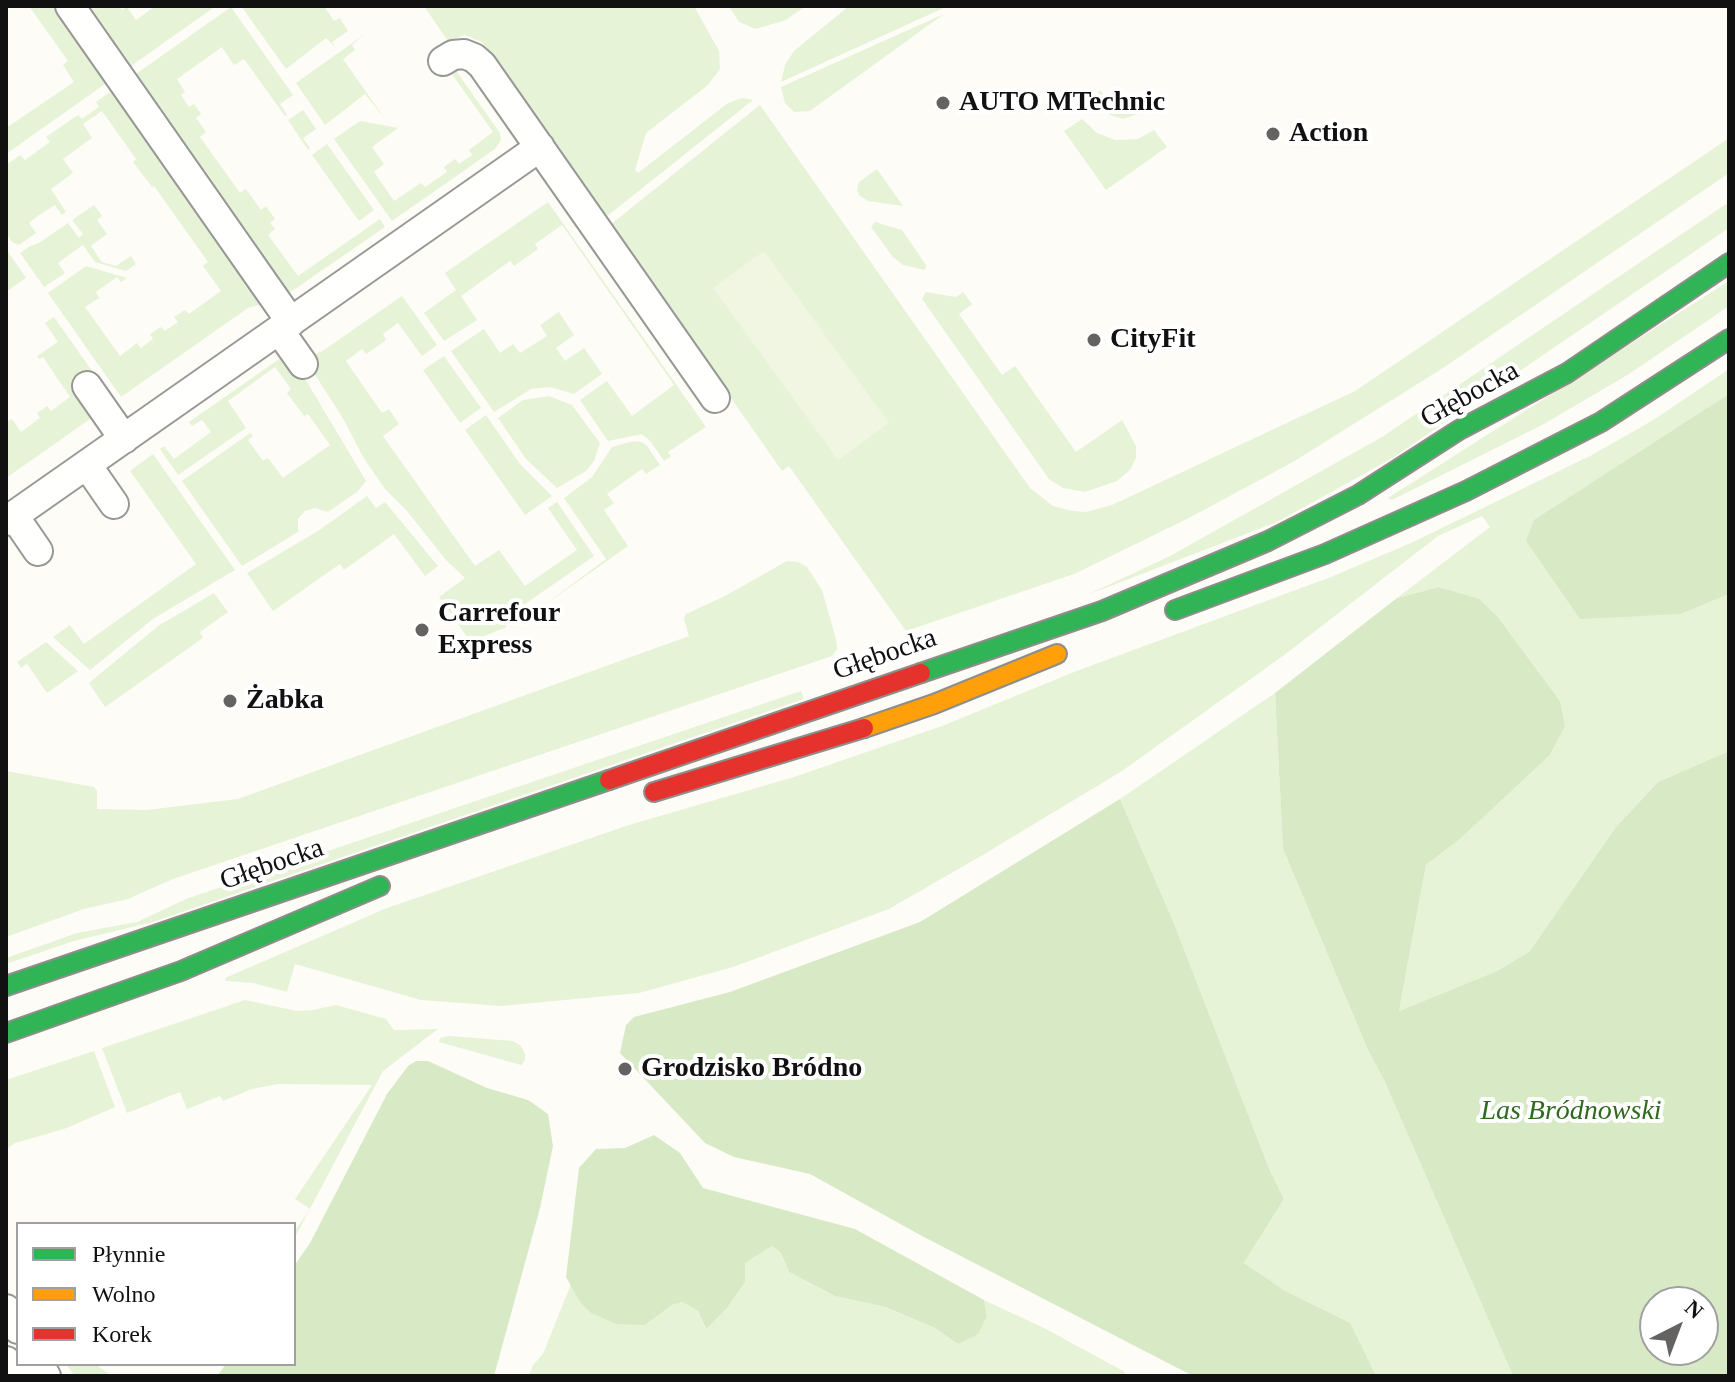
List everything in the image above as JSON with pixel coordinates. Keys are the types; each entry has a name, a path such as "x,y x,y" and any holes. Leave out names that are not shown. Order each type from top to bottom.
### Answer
{"street":[{"path":"70,6 285,326 303,364"},
{"path":"443,61 453,55 464,54 479,61 715,398"},
{"path":"38,551 10,519 540,147"},
{"name":"Głębocka","path":"6,986 1102,611 1204,570 1358,495 1459,430 1567,373 1729,263"},
{"path":"1154,618 1325,554 1466,491 1601,422 1729,339"},
{"path":"87,386 124,439"},
{"path":"87,465 114,504"},
{"path":"631,799 828,740 934,704 1078,646"},
{"name":"Głębocka","path":"6,1033 172,975 360,893 402,878"},
{"path":"6,1361 16,1376"}],"green space":[{"path":"29,6 66,6 115,77 6,154 6,128 74,82 63,65 68,61"},
{"path":"74,6 118,6 122,10 127,7 136,20 155,6 216,6 121,73"},
{"path":"241,6 324,6 334,21 340,18 348,31 332,42 336,48 326,38 286,69"},
{"path":"424,6 694,6 719,51 720,69 708,85 646,133 635,170 638,173 728,103 742,98 753,100 606,217 482,42 465,35 448,41"},
{"path":"729,6 806,6 786,20 756,29 739,22"},
{"path":"849,6 948,6 781,82 785,65 794,51"},
{"path":"231,7 293,95 280,104 287,115 244,59 234,65 222,47 177,79 185,92 181,95 189,107 194,104 201,114 196,118 206,132 200,137 240,193 246,189 261,210 266,206 275,219 270,223 275,229 268,235 298,276 380,219 385,227 279,300 126,81"},
{"path":"944,14 810,111 794,112 785,103 781,87"},
{"path":"365,34 352,45 355,50 343,59 385,119 365,94 325,125 296,83"},
{"path":"454,68 500,133 501,140 495,149 392,221 334,139 360,121 398,128 372,147 384,164 374,172 394,201 421,183 425,187 447,172 444,167 455,159 459,164 472,155 469,150 493,132 449,70"},
{"path":"120,85 265,303 248,308 121,397 48,293 86,266 127,278 121,282 117,277 96,292 99,298 85,307 120,356 137,343 141,348 153,339 150,334 161,327 165,331 178,322 174,317 185,310 189,314 221,291 203,266 208,262 133,162 136,159 102,111 83,124 92,138 63,159 73,173 51,189 66,212 62,215 55,205 39,215 29,223 36,233 19,245 12,242 6,233 6,165 20,155 25,160 50,142 46,137 78,115 82,119 99,107 96,102"},
{"path":"1100,90 1112,107 1128,96 1140,113 1123,119 1110,115 1094,99"},
{"path":"760,105 1030,488 1053,506 1086,512 1112,505 1355,391 1729,138 1729,173 1443,368 1293,462 1189,518 1074,574 906,631 789,466 782,471 610,225"},
{"path":"303,110 316,129 303,138 310,148 308,150 288,120"},
{"path":"1082,119 1097,133 1115,140 1138,139 1154,130 1167,147 1106,190 1064,131"},
{"path":"327,144 374,210 359,221 312,155"},
{"path":"877,169 903,206 868,201 859,195 859,182"},
{"path":"548,202 706,427 668,452 671,457 664,461 642,434 608,441 580,400 607,381 632,416 674,385 562,225 535,244 538,249 514,266 510,261 461,296 477,320 444,341 424,313 456,290 445,273"},
{"path":"1726,204 1729,208 1729,228 1391,459 1277,522 1087,595 1170,556 1382,437"},
{"path":"94,205 102,216 97,220 107,234 91,246 102,262 116,266 131,256 136,264 126,271 95,262 83,245 58,263 65,273 44,287 20,253 68,223 79,238 83,234 72,220"},
{"path":"875,222 902,230 926,265 925,270 903,265 892,256 871,227"},
{"path":"6,249 26,278 6,292"},
{"path":"764,251 889,423 838,460 713,288"},
{"path":"1729,281 1729,306 1629,374 1544,424 1392,500 1388,498"},
{"path":"926,292 956,297 963,292 972,304 959,314 1002,375 1015,366 1076,452 1122,420 1136,446 1136,458 1130,470 1117,481 1085,492 1063,488 1049,479 922,299"},
{"path":"402,296 437,345 422,356 398,323 383,334 386,340 366,354 362,349 346,361 382,413 389,409 399,424 383,436 475,566 499,550 525,586 577,550 548,508 557,502 594,556 505,618 505,628 470,641 439,597 465,578 385,489 312,370 314,355"},
{"path":"559,312 574,335 556,348 565,361 584,348 602,374 574,394 550,387 531,389 494,412 451,351 484,329 500,353 513,344 520,353 547,336 540,325"},
{"path":"54,317 97,378 93,417 6,478 6,422 12,419 21,432 40,418 37,413 47,406 51,411 70,397 43,357 39,359 37,356 58,342 45,323"},
{"path":"444,356 481,408 460,423 423,370"},
{"path":"282,357 301,372 366,481 357,492 328,512 315,508 305,511 298,519 298,532 242,566 182,481 250,433 253,436 248,440 263,461 268,458 283,478 330,445 308,414 304,416 287,393 291,389 275,367 228,401 246,428 178,475 160,449 164,446 174,459 211,432 202,420 192,426 189,422"},
{"path":"1729,369 1729,394 1668,435 1681,614 1729,594 1729,751 1658,782 1616,827 1529,952 1497,971 1399,1011 1426,865 1460,839 1549,756 1560,701 1498,617 1479,600 1439,587 1397,598 1490,527 1482,516 1438,536 1283,656 1122,771 981,856 889,909 733,967 639,993 501,1006 421,1000 295,964 287,992 253,983 226,981 225,978 387,908 629,825 794,777 942,726 1074,672 1331,577 1411,543 1592,455 1655,419"},
{"path":"1729,394 1729,594 1681,614 1580,619 1526,541 1534,520"},
{"path":"549,396 572,405 600,443 594,461 586,471 557,488 526,459 498,418 523,400"},
{"path":"486,415 520,464 552,496 525,515 465,430"},
{"path":"634,441 647,446 660,465 646,474 642,469 607,494 614,503 604,510 628,546 539,609 606,559 564,498 592,477 612,447"},
{"path":"153,454 235,570 153,619 90,670 53,637 70,625 84,644 196,564 130,471"},
{"path":"367,496 376,508 385,502 438,566 425,576 394,534 344,570 340,564 273,611 247,573 318,531"},
{"path":"787,561 807,567 822,590 836,639 837,649 832,656 173,879 128,899 84,909 6,937 6,771 94,787 97,791 97,809 147,810 238,799 689,636 684,619 686,614"},
{"name":"Las Bródnowski","path":"1439,587 1479,599 1498,617 1560,701 1565,726 1549,756 1460,839 1426,865 1399,1011 1497,971 1529,952 1616,827 1658,782 1729,751 1729,1376 1513,1376 1384,1080 1368,1050 1283,849 1275,693 1397,598"},
{"path":"214,593 228,612 200,632 203,638 105,707 89,683 158,626"},
{"path":"46,642 78,671 47,693 27,664 21,668 17,662"},
{"path":"801,691 804,699 153,922 74,941 6,964 6,958 77,933 137,922 186,899"},
{"path":"1275,693 1283,849 1368,1050 1384,1080 1513,1376 1232,1376 1262,1276 1244,1263 1284,1199 1270,1171 1173,921 1120,799"},
{"path":"1120,799 1173,921 1270,1171 1284,1199 1244,1263 1285,1291 1350,1323 1376,1376 1193,1376 922,1236 810,1174 734,1157 705,1143 620,1053 626,1025 634,1017 730,992 920,922"},
{"path":"245,1000 297,1011 336,1005 386,1019 394,1030 438,1029 383,1071 310,1209 295,1199 372,1085 278,1084 252,1089 223,1101 220,1096 187,1109 180,1092 127,1113 102,1048"},
{"path":"440,1038 513,1041 521,1046 525,1060 521,1065 439,1042"},
{"path":"94,1051 115,1107 6,1149 6,1080"},
{"path":"416,1061 428,1061 487,1088 528,1100 548,1114 553,1146 540,1208 494,1376 217,1376 224,1366 296,1366 296,1263 310,1243 387,1094 408,1066"},
{"path":"654,1135 680,1153 703,1188 855,1229 984,1300 987,1316 978,1334 958,1344 935,1328 885,1307 835,1296 789,1272 781,1253 772,1246 745,1263 745,1282 726,1309 706,1329 698,1311 682,1302 672,1305 645,1325 616,1324 591,1313 580,1302 566,1277 579,1168 596,1149 625,1148"},
{"path":"310,1210 296,1235 296,1229"},
{"path":"772,1246 781,1253 789,1272 835,1296 884,1307 935,1328 958,1344 987,1316 984,1300 1125,1372 1123,1376 529,1376 533,1365 543,1354 571,1284 580,1302 645,1325 672,1305 682,1302 698,1311 705,1328 745,1263"},
{"path":"68,1366 98,1366 108,1373 105,1376 75,1376"}],"traffic: fast":[{"path":"921,673 1102,611 1268,541 1358,495 1459,430 1567,373 1729,263"},
{"path":"1175,610 1325,554 1466,491 1601,422 1729,339"},
{"path":"6,986 609,780"},
{"path":"6,1033 181,971 380,886"}],"traffic: slow":[{"path":"864,728 934,704 1057,654"}],"traffic: jam":[{"path":"609,780 921,673"},
{"path":"654,792 864,728"}],"place":[{"name":"AUTO MTechnic","path":"943,103"},
{"name":"Action","path":"1273,134"},
{"name":"CityFit","path":"1094,340"},
{"name":"Carrefour Express","path":"422,630"},
{"name":"Żabka","path":"230,701"},
{"name":"Grodzisko Bródno","path":"625,1069"}]}
